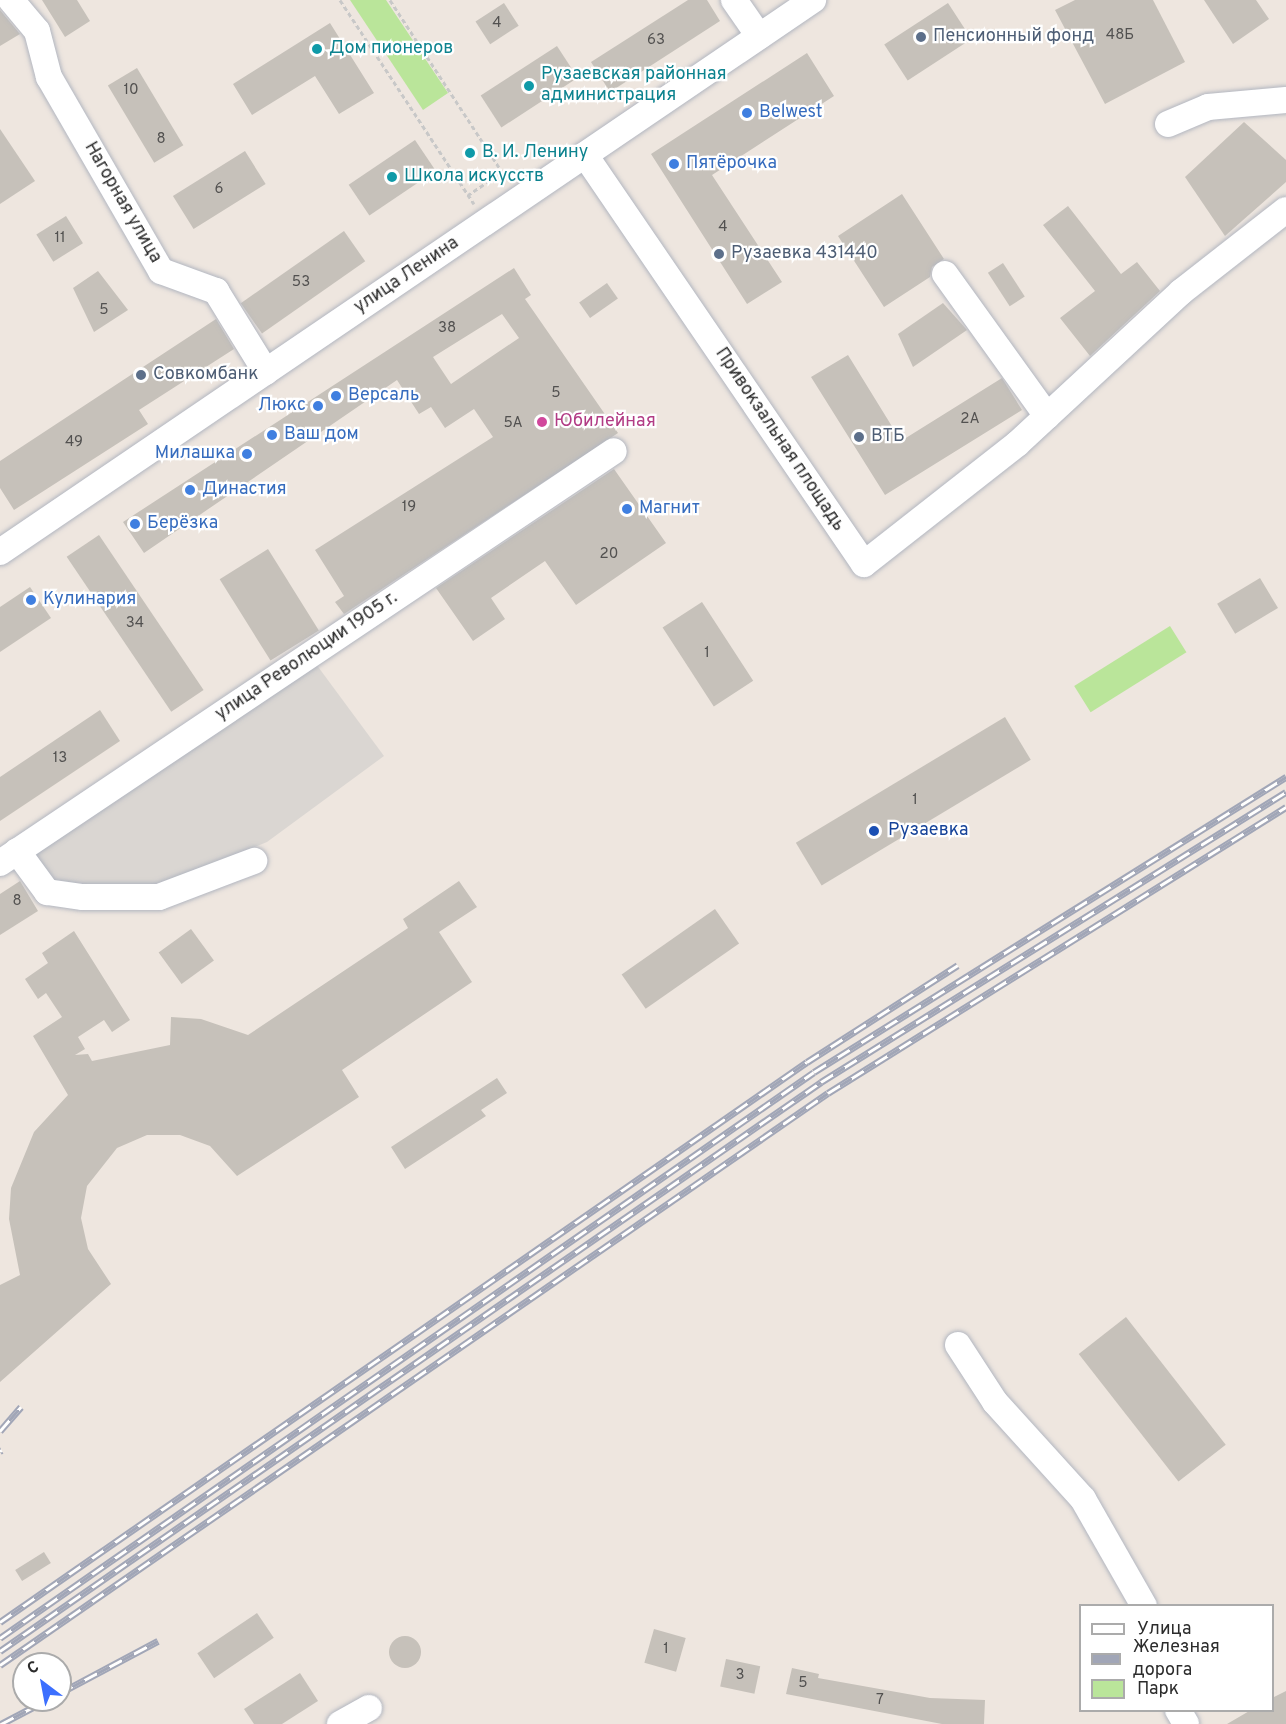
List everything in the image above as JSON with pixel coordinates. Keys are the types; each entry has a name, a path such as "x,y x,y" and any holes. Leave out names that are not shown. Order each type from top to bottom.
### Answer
{"street":[{"name":"Нагорная улица","path":"11,0 37,31 49,77 161,271 216,291 266,372"},
{"path":"734,0 759,36"},
{"name":"улица Ленина","path":"0,552 813,0"},
{"path":"1168,124 1208,107 1286,100"},
{"name":"Привокзальная площадь","path":"585,155 864,564 1017,444 1047,416"},
{"path":"945,274 1047,416 1181,292 1286,210"},
{"name":"улица Революции 1905 г.","path":"8,857 614,450"},
{"path":"8,857 47,892 83,897 159,897 254,861"},
{"path":"958,1346 995,1402 1083,1499 1143,1604"},
{"path":"340,1724 369,1708"}],"path":[{"path":"340,0 486,222"},
{"path":"390,0 501,172 468,195"}],"green space":[{"path":"350,0 386,0 448,93 423,110"},
{"path":"1170,626 1186,652 1091,712 1074,686"}],"shaded area":[{"path":"316,664 384,756 267,842 148,890 67,887 46,876 29,850"}],"building":[{"path":"42,0 77,0 90,21 65,37"},
{"path":"688,0 707,0 720,21 610,92 591,62"},
{"path":"1075,0 1153,0 1185,62 1105,104 1055,10"},
{"path":"1204,0 1256,0 1269,19 1233,44"},
{"path":"504,3 519,26 490,44 475,22"},
{"path":"948,3 971,39 908,80 884,44"},
{"path":"0,10 20,34 0,46"},
{"name":"Дом пионеров","path":"330,23 374,93 339,114 315,76 252,115 233,84"},
{"name":"Рузаевская районная администрация","path":"557,46 578,78 501,127 481,96"},
{"path":"807,53 834,96 712,175 782,282 747,304 651,154"},
{"path":"137,68 183,145 154,163 108,86"},
{"path":"1244,122 1286,160 1286,182 1225,236 1185,177"},
{"path":"0,129 35,181 0,204"},
{"name":"Школа искусств","path":"415,140 436,171 369,215 349,185"},
{"path":"245,151 266,184 194,229 173,196"},
{"path":"902,194 944,259 932,267 930,277 884,307 838,236"},
{"path":"1068,206 1121,274 1137,262 1160,291 1090,356 1060,318 1095,291 1043,225"},
{"path":"66,216 83,243 53,262 36,235"},
{"path":"344,231 365,261 262,334 241,303"},
{"path":"1003,263 1025,297 1010,306 988,273"},
{"path":"514,268 531,295 525,299 618,433 344,614 335,602 344,596 315,550 493,437 474,409 445,428 431,407 419,414 397,380 144,553 123,522","holes":["502,314 519,338 451,384 433,357"]},
{"path":"98,271 128,310 94,332 73,288"},
{"path":"607,283 618,299 590,318 579,303"},
{"path":"943,303 967,330 913,367 898,334"},
{"path":"216,319 234,349 139,410 148,424 14,510 0,488 0,461"},
{"path":"848,355 901,441 1002,378 1022,410 885,495 811,377"},
{"path":"614,469 666,543 576,605 545,561 491,598 505,619 473,641 436,588"},
{"path":"99,535 204,690 171,712 67,557"},
{"path":"268,549 319,630 271,661 220,579"},
{"path":"1260,578 1278,608 1235,634 1217,604"},
{"path":"30,587 51,618 0,652 0,607"},
{"path":"702,602 753,681 714,706 663,628"},
{"path":"100,710 120,741 0,821 0,777"},
{"name":"Рузаевка","path":"1005,717 1031,760 822,886 796,843"},
{"path":"20,881 38,911 0,935 0,894"},
{"path":"459,881 477,907 439,932 472,982 342,1070 359,1097 237,1176 210,1146 180,1135 147,1135 117,1148 87,1186 81,1218 88,1249 111,1284 0,1382 0,1285 20,1275 9,1219 11,1188 34,1132 68,1095 33,1036 62,1017 46,993 38,999 25,979 48,963 42,953 74,931 130,1020 112,1032 104,1020 78,1037 85,1049 75,1055 88,1054 92,1061 170,1045 171,1017 201,1019 248,1035 408,928 403,919"},
{"path":"715,909 739,943 646,1009 622,974"},
{"path":"191,929 214,961 182,984 159,953"},
{"path":"497,1078 507,1093 481,1110 486,1116 405,1169 391,1147"},
{"path":"1126,1317 1226,1445 1178,1482 1079,1354"},
{"path":"44,1552 51,1563 22,1581 15,1570"},
{"path":"257,1613 274,1638 214,1678 197,1653"},
{"path":"654,1629 686,1638 676,1672 644,1663"},
{"path":"405,1636 416,1641 421,1652 416,1663 405,1668 394,1663 389,1652 394,1641"},
{"path":"726,1659 760,1666 754,1694 720,1686"},
{"path":"792,1668 819,1674 818,1678 930,1698 985,1700 984,1724 942,1724 786,1694"},
{"path":"300,1673 318,1701 282,1724 254,1724 244,1709"},
{"path":"1286,1691 1286,1724 1227,1724 1248,1712 1274,1712 1274,1697"}],"railway":[{"path":"0,1638 814,1072 1286,777"},
{"path":"0,1651 821,1082 1286,792"},
{"path":"0,1665 828,1093 1286,807"},
{"path":"0,1622 807,1062 958,965"},
{"path":"0,1431 21,1407"},
{"path":"72,1687 158,1641"},
{"path":"1,1724 24,1712"}],"place":[{"name":"Пенсионный фонд","path":"921,37"},
{"name":"Дом пионеров","path":"317,49"},
{"name":"Рузаевская районная администрация","path":"529,86"},
{"name":"Belwest","path":"747,113"},
{"name":"В. И. Ленину","path":"470,153"},
{"name":"Пятёрочка","path":"674,164"},
{"name":"Школа искусств","path":"392,177"},
{"name":"Рузаевка 431440","path":"719,254"},
{"name":"Совкомбанк","path":"141,375"},
{"name":"Версаль","path":"336,396"},
{"name":"Люкс","path":"318,406"},
{"name":"Юбилейная","path":"542,422"},
{"name":"Ваш дом","path":"272,435"},
{"name":"ВТБ","path":"859,437"},
{"name":"Милашка","path":"247,454"},
{"name":"Династия","path":"190,490"},
{"name":"Магнит","path":"627,509"},
{"name":"Берёзка","path":"135,524"},
{"name":"Кулинария","path":"31,600"},
{"name":"Рузаевка","path":"874,831"}]}
